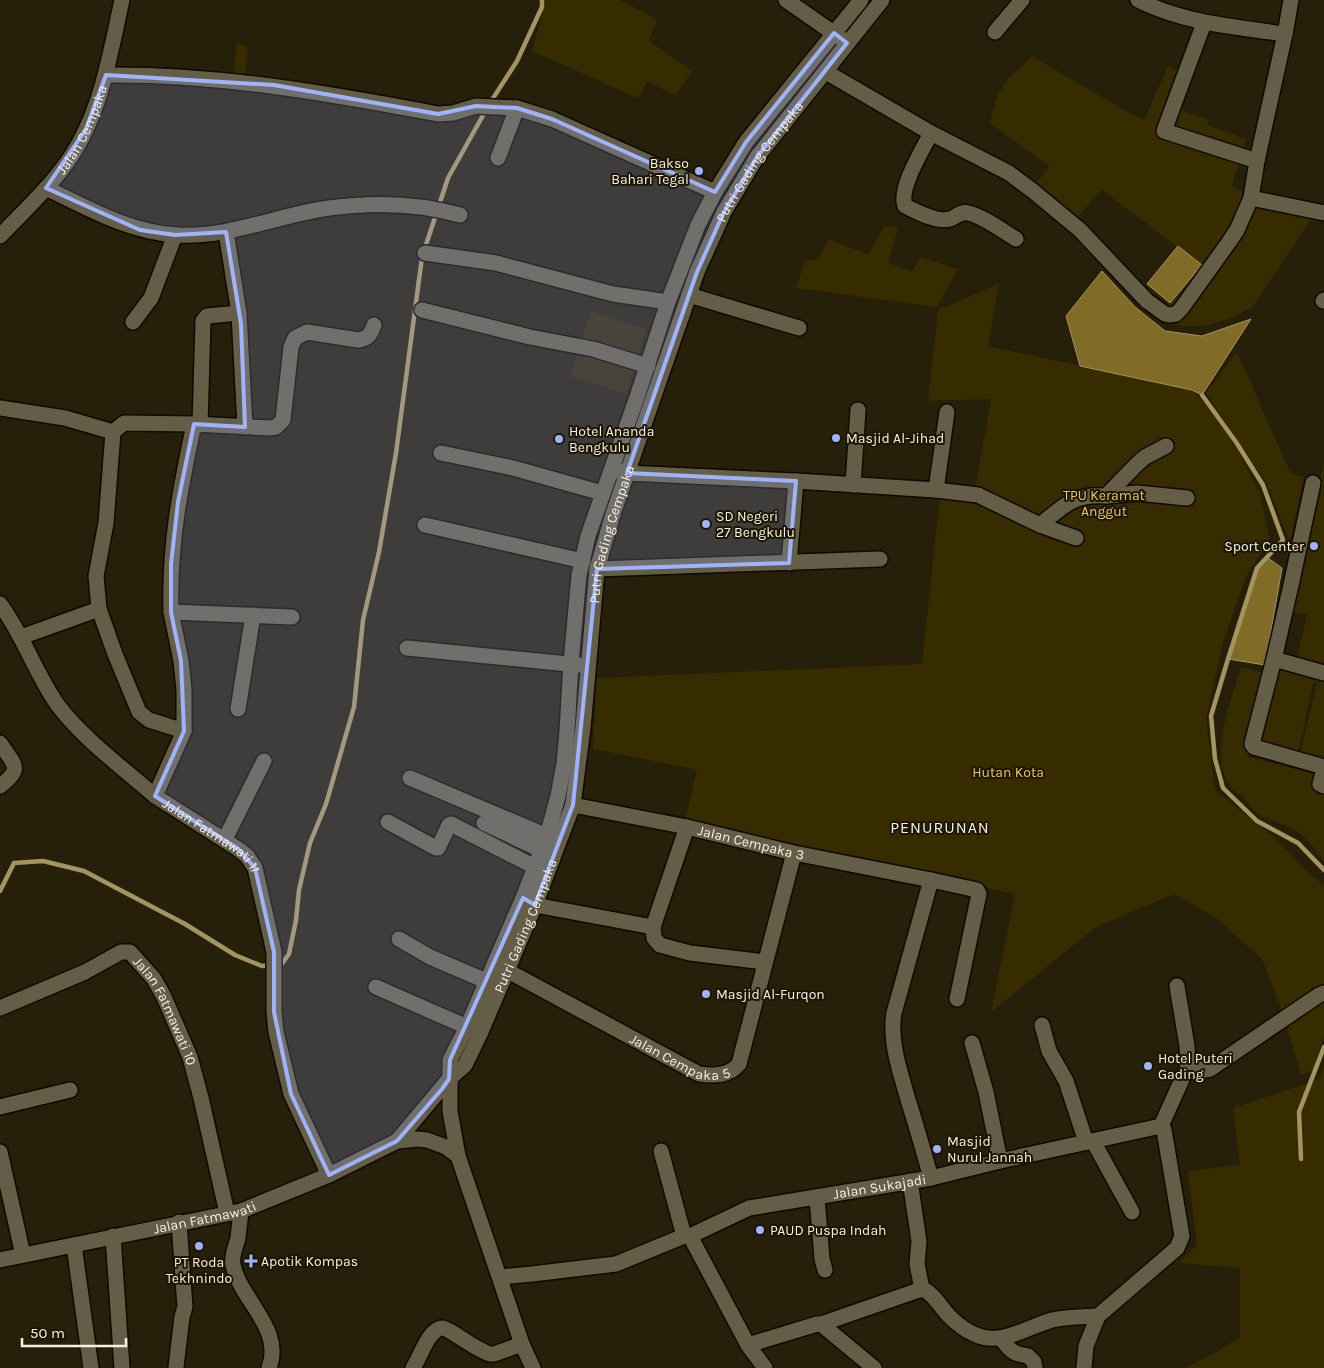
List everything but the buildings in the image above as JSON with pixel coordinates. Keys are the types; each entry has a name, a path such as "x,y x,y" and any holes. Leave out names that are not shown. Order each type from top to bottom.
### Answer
{"street":[{"name":"Jalan Cempaka","path":"0,236 46,188 73,154 86,129 97,105 106,75 122,0"},
{"path":"786,0 847,43"},
{"name":"Putri Gading Cempaka","path":"397,1141 449,1079 465,1065 508,971 529,902 535,867 558,796 564,764 571,663 580,575 588,536 648,366 668,302 698,225 715,192 746,142 861,0"},
{"name":"Putri Gading Cempaka","path":"533,1368 522,1344 458,1156 451,1120 450,1060 486,981 529,902 573,805 583,728 597,569 602,546 696,272 714,231 757,157 882,0"},
{"path":"995,32 1022,0"},
{"path":"1138,0 1166,13 1204,23 1285,34"},
{"path":"826,72 931,133 1009,173 1080,230 1147,301 1165,314 1170,315 1176,314 1181,309 1230,242 1251,198 1256,161 1292,0"},
{"path":"1204,23 1164,132 1256,161"},
{"path":"106,75 200,78 274,85 438,114 476,106 511,107 552,119 715,192"},
{"path":"498,158 511,107"},
{"path":"931,133 914,166 905,191 903,199 905,206 926,216 941,219 950,219 964,212 969,213 1016,239"},
{"path":"46,188 140,230 175,235 226,232 328,208 394,204 438,209 460,215"},
{"path":"1251,198 1324,213"},
{"path":"226,232 239,313 245,427"},
{"path":"133,322 151,298 175,235"},
{"path":"426,253 496,263 613,294 668,302"},
{"path":"689,295 799,328"},
{"path":"422,310 530,337 592,349 648,366"},
{"name":"Jalan Fatmawati 11","path":"239,313 207,316 204,321 197,424 178,502 171,564 171,612 181,661 184,690 184,731 155,796 225,839 247,856 255,868 274,952 276,1032 291,1094 328,1175"},
{"path":"184,731 149,720 140,712 115,654 99,609 96,576 106,523 113,432 124,422 276,427 283,420 291,347 295,338 307,332 358,340 364,339 372,333 374,325"},
{"path":"0,408 65,418 113,432"},
{"path":"853,485 858,410"},
{"path":"936,490 947,412"},
{"path":"1106,496 1144,457 1166,446"},
{"path":"442,453 513,468 602,493"},
{"path":"612,470 628,473 936,490 978,495 1040,525 1076,538"},
{"path":"789,563 796,481"},
{"path":"1313,483 1292,585 1253,745 1324,768 1320,783 1320,785 1324,786"},
{"path":"1040,525 1066,504 1076,498 1090,495 1106,496 1137,492 1187,498"},
{"path":"425,525 583,561"},
{"path":"597,569 880,560"},
{"path":"0,604 21,637 46,686 68,718 155,796"},
{"path":"21,637 99,609"},
{"path":"171,612 292,617"},
{"path":"238,709 252,615"},
{"path":"407,648 588,666"},
{"path":"1274,659 1324,673"},
{"path":"0,743 14,765 15,772 12,777 0,786"},
{"path":"225,839 264,761"},
{"path":"410,778 544,843"},
{"name":"Jalan Cempaka 3","path":"573,805 687,827 794,853 977,890 979,894 957,999"},
{"path":"388,822 436,848 438,848 451,824 535,867"},
{"path":"484,823 544,843"},
{"path":"687,827 653,927 654,938 660,945 690,952 765,962"},
{"name":"Jalan Cempaka 5","path":"508,971 699,1074 723,1074 734,1070 739,1064 794,853"},
{"path":"931,880 894,1013 892,1034 896,1055 931,1178"},
{"path":"529,902 653,927"},
{"path":"399,939 430,957 486,981"},
{"name":"Jalan Fatmawati 10","path":"0,1008 85,972 121,952 130,952 146,968 158,985 190,1057 234,1212"},
{"path":"1084,1368 1086,1346 1098,1316 1169,1256 1181,1242 1182,1236 1164,1130 1161,1126 1188,1066 1187,1046 1177,986"},
{"path":"376,987 467,1026"},
{"path":"1188,1066 1204,1070 1210,1069 1324,993"},
{"path":"1042,1025 1049,1050 1066,1081 1089,1141 1132,1212"},
{"path":"972,1043 986,1092 1000,1161"},
{"path":"1,1102 70,1090"},
{"name":"Jalan Sukajadi","path":"500,1276 616,1264 687,1236 749,1208 931,1178 1161,1126"},
{"path":"397,1141 427,1140 446,1147 458,1156"},
{"name":"Jalan Fatmawati","path":"0,1260 234,1212 328,1175 397,1141"},
{"path":"661,1151 687,1236 748,1345 764,1368"},
{"path":"0,1152 23,1255"},
{"path":"910,1181 919,1241 916,1264 922,1289"},
{"path":"817,1196 822,1259 825,1270"},
{"path":"234,1212 233,1264 245,1294 255,1307 270,1336 273,1355 269,1368"},
{"path":"176,1367 182,1317 186,1307 180,1222"},
{"path":"113,1236 122,1368"},
{"path":"74,1245 91,1368"},
{"path":"748,1345 821,1324 922,1289 928,1292 950,1317 974,1334 991,1339 1001,1338 1051,1320 1098,1316"},
{"path":"821,1324 874,1368"},
{"path":"413,1368 430,1335 443,1328 463,1341 490,1354 522,1344"},
{"path":"1001,1338 1011,1351 1017,1355 1028,1356 1034,1362 1035,1368"}],"highlighted area":[{"path":"834,33 847,43 757,157 724,212 697,272 627,473 796,481 789,563 597,569 573,805 535,905 523,898 450,1060 449,1079 442,1089 397,1141 329,1175 291,1094 274,1012 274,952 255,868 238,849 155,796 184,731 181,661 171,612 171,564 178,502 194,424 245,427 241,324 226,232 175,235 140,230 46,188 86,129 106,75 274,85 438,114 476,106 517,108 552,119 715,192 746,142"}],"shaded area":[{"path":"1178,246 1202,265 1170,303 1147,284"},
{"path":"1102,271 1135,307 1165,331 1202,336 1251,319 1202,395 1192,390 1080,366 1066,316"},
{"path":"591,311 646,329 626,394 570,376"},
{"path":"1268,558 1282,568 1265,665 1228,659 1257,568"}],"green space":[{"path":"546,0 620,0 657,19 649,41 692,71 676,95 647,82 638,98 532,51"},
{"path":"237,43 247,46 246,73 234,73"},
{"path":"1032,56 1144,120 1168,66 1183,73 1172,107 1209,120 1207,125 1246,139 1232,186 1311,219 1252,308 1228,319 1205,326 1182,326 1160,316 1201,265 1101,189 1074,222 1034,187 1049,166 990,123 997,96 1008,79"},
{"path":"884,226 898,228 888,263 912,271 921,257 958,269 937,307 796,288 805,261 817,259 829,240 869,254"},
{"path":"999,284 988,346 1192,390 1212,411 1234,443 1259,491 1270,539 1248,572 1223,642 1206,719 1215,790 1274,837 1306,871 1324,885 1324,1035 1313,1071 1301,1075 1282,1010 1262,959 1215,917 1174,894 1096,927 991,1012 1015,894 684,824 697,770 593,749 597,678 922,664 941,486 975,490 991,399 928,401 938,310"},
{"path":"1237,352 1291,474 1304,476 1290,542 1267,484 1206,393"},
{"name":"Sport Center","path":"1324,462 1324,663 1297,657 1307,615 1289,611"},
{"path":"1241,667 1267,674 1248,757 1320,775 1316,793 1324,795 1324,861 1309,842 1298,832 1255,812 1242,796 1231,788 1224,773 1221,759 1224,727"},
{"path":"1276,667 1324,678 1324,761 1256,753","holes":["1313,683 1317,684 1300,754 1298,754"]},
{"path":"1324,1066 1324,1368 1185,1368 1240,1337 1240,1268 1179,1263 1197,1245 1188,1171 1240,1165 1233,1108 1319,1079"}],"waterway":[{"path":"490,103 517,61 542,7 542,0"},
{"path":"278,965 281,965 289,954 296,920 299,890 310,843 326,804 354,707 363,620 379,552 396,453 422,257 448,178 486,110"},
{"path":"1202,395 1236,442 1263,485 1283,540 1257,568 1228,659 1211,716 1215,759 1223,788 1257,821 1298,843 1324,870"},
{"path":"0,891 14,863 43,861 84,871 185,924 235,955 262,966 270,965"},
{"path":"1301,1159 1299,1112 1324,1047"}],"place":[{"name":"Bakso Bahari Tegal","path":"699,171"},
{"name":"Masjid Al-Jihad","path":"836,438"},
{"name":"Hotel Ananda Bengkulu","path":"559,439"},
{"name":"SD Negeri 27 Bengkulu","path":"706,524"},
{"name":"Sport Center","path":"1314,546"},
{"name":"Masjid Al-Furqon","path":"706,994"},
{"name":"Hotel Puteri Gading","path":"1148,1066"},
{"name":"Masjid Nurul Jannah","path":"937,1149"},
{"name":"PAUD Puspa Indah","path":"760,1230"},
{"name":"PT Roda Tekhnindo","path":"199,1246"},
{"name":"Apotik Kompas","path":"251,1261"}],"district":[{"name":"PENURUNAN","path":"940,827"}],"park label":[{"name":"TPU Keramat Anggut","path":"1104,504"},
{"name":"Hutan Kota","path":"1008,772"}]}
